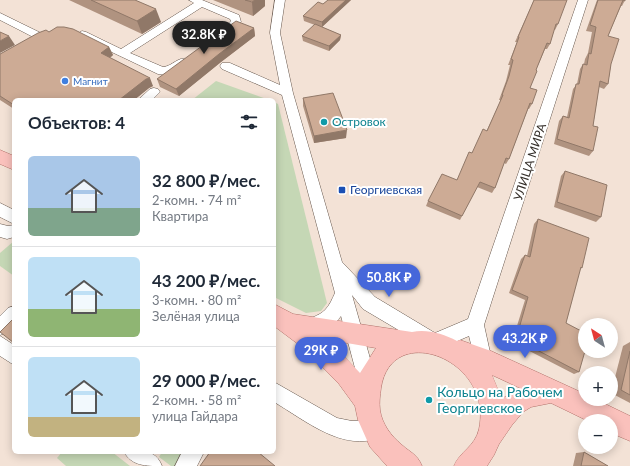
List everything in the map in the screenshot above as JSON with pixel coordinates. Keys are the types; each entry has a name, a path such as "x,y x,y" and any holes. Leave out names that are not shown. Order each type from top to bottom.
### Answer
{"main road":[{"path":"0,156 12,163"},
{"path":"293,322 410,342 442,345 483,359 630,429"},
{"path":"293,322 330,355 349,376 368,392"},
{"path":"409,466 398,460 377,435 369,416 368,392 374,367 383,355 396,346 410,342"},
{"path":"442,345 463,356 472,365 486,386 493,412 490,437"},
{"path":"470,465 480,455 505,415 518,400 535,393 551,392"}],"street":[{"name":"УЛИЦА МИРА","path":"475,325 584,0"},
{"path":"122,53 172,22 197,1 235,17 236,22 234,25 216,38"},
{"path":"282,3 275,33 287,93 343,292 368,392"},
{"path":"0,16 45,35 31,42"},
{"path":"158,16 172,22"},
{"path":"70,31 82,34 162,71 170,70 191,56"},
{"path":"226,66 287,93"},
{"path":"146,98 154,92"},
{"path":"0,209 12,217"},
{"path":"0,230 7,233 12,232"},
{"path":"335,265 369,303 442,345 475,325 483,359 486,386"},
{"path":"293,322 326,321 333,315 343,292"},
{"path":"0,327 12,316"},
{"path":"0,345 12,354"},
{"path":"276,392 334,427 377,435 386,466"},
{"path":"137,454 152,466"},
{"path":"185,466 193,454"}],"green space":[{"path":"216,81 263,98 195,98"},
{"path":"276,103 278,104 327,303 321,311 306,313 276,298"},
{"path":"12,243 12,275 0,266 0,253"},
{"path":"60,454 115,454 130,466 66,466 57,458"},
{"path":"161,454 183,454 175,466 171,466 159,457"}],"building":[{"path":"91,0 135,0 156,9 137,21"},
{"path":"328,0 346,0 322,22 303,16 318,2 323,4"},
{"path":"534,0 567,0 558,24 556,24 550,44 547,43 536,70 537,71 530,88 537,90 532,104 530,103 509,159 506,158 495,188 480,182 462,216 428,201 442,174 457,180 469,152 472,153 483,129 487,131 503,95 513,60 511,59 518,37"},
{"path":"598,0 623,0 608,36 619,39 611,64 608,84 600,81 593,126 598,127 593,151 557,139 563,116 569,118 576,84 579,84 583,64 587,65 589,53 591,54 596,27 590,25"},
{"path":"236,21 254,28 176,89 157,79"},
{"path":"315,24 341,35 329,46 302,36"},
{"path":"57,27 73,29 109,47 101,53 150,78 146,79 122,98 12,98 12,104 0,96 0,54 38,33 46,30 49,32"},
{"path":"0,32 9,36 0,41"},
{"name":"Островок","path":"333,93 347,130 314,136 303,98"},
{"path":"565,171 607,185 601,217 557,202"},
{"path":"538,219 589,238 566,323 578,329 578,358 583,358 581,366 578,366 578,371 516,339 528,297 512,290 525,255 530,257"},
{"path":"12,320 12,341 0,332"},
{"path":"630,351 630,395 621,390"},
{"path":"209,454 260,454 275,466 200,466"},
{"path":"584,454 587,454 608,466 581,466"}],"place":[{"name":"Магнит","path":"65,81"},
{"name":"Островок","path":"324,122"},
{"name":"Георгиевская","path":"342,190"},
{"name":"Кольцо на Рабочем Георгиевское","path":"429,400"}]}
